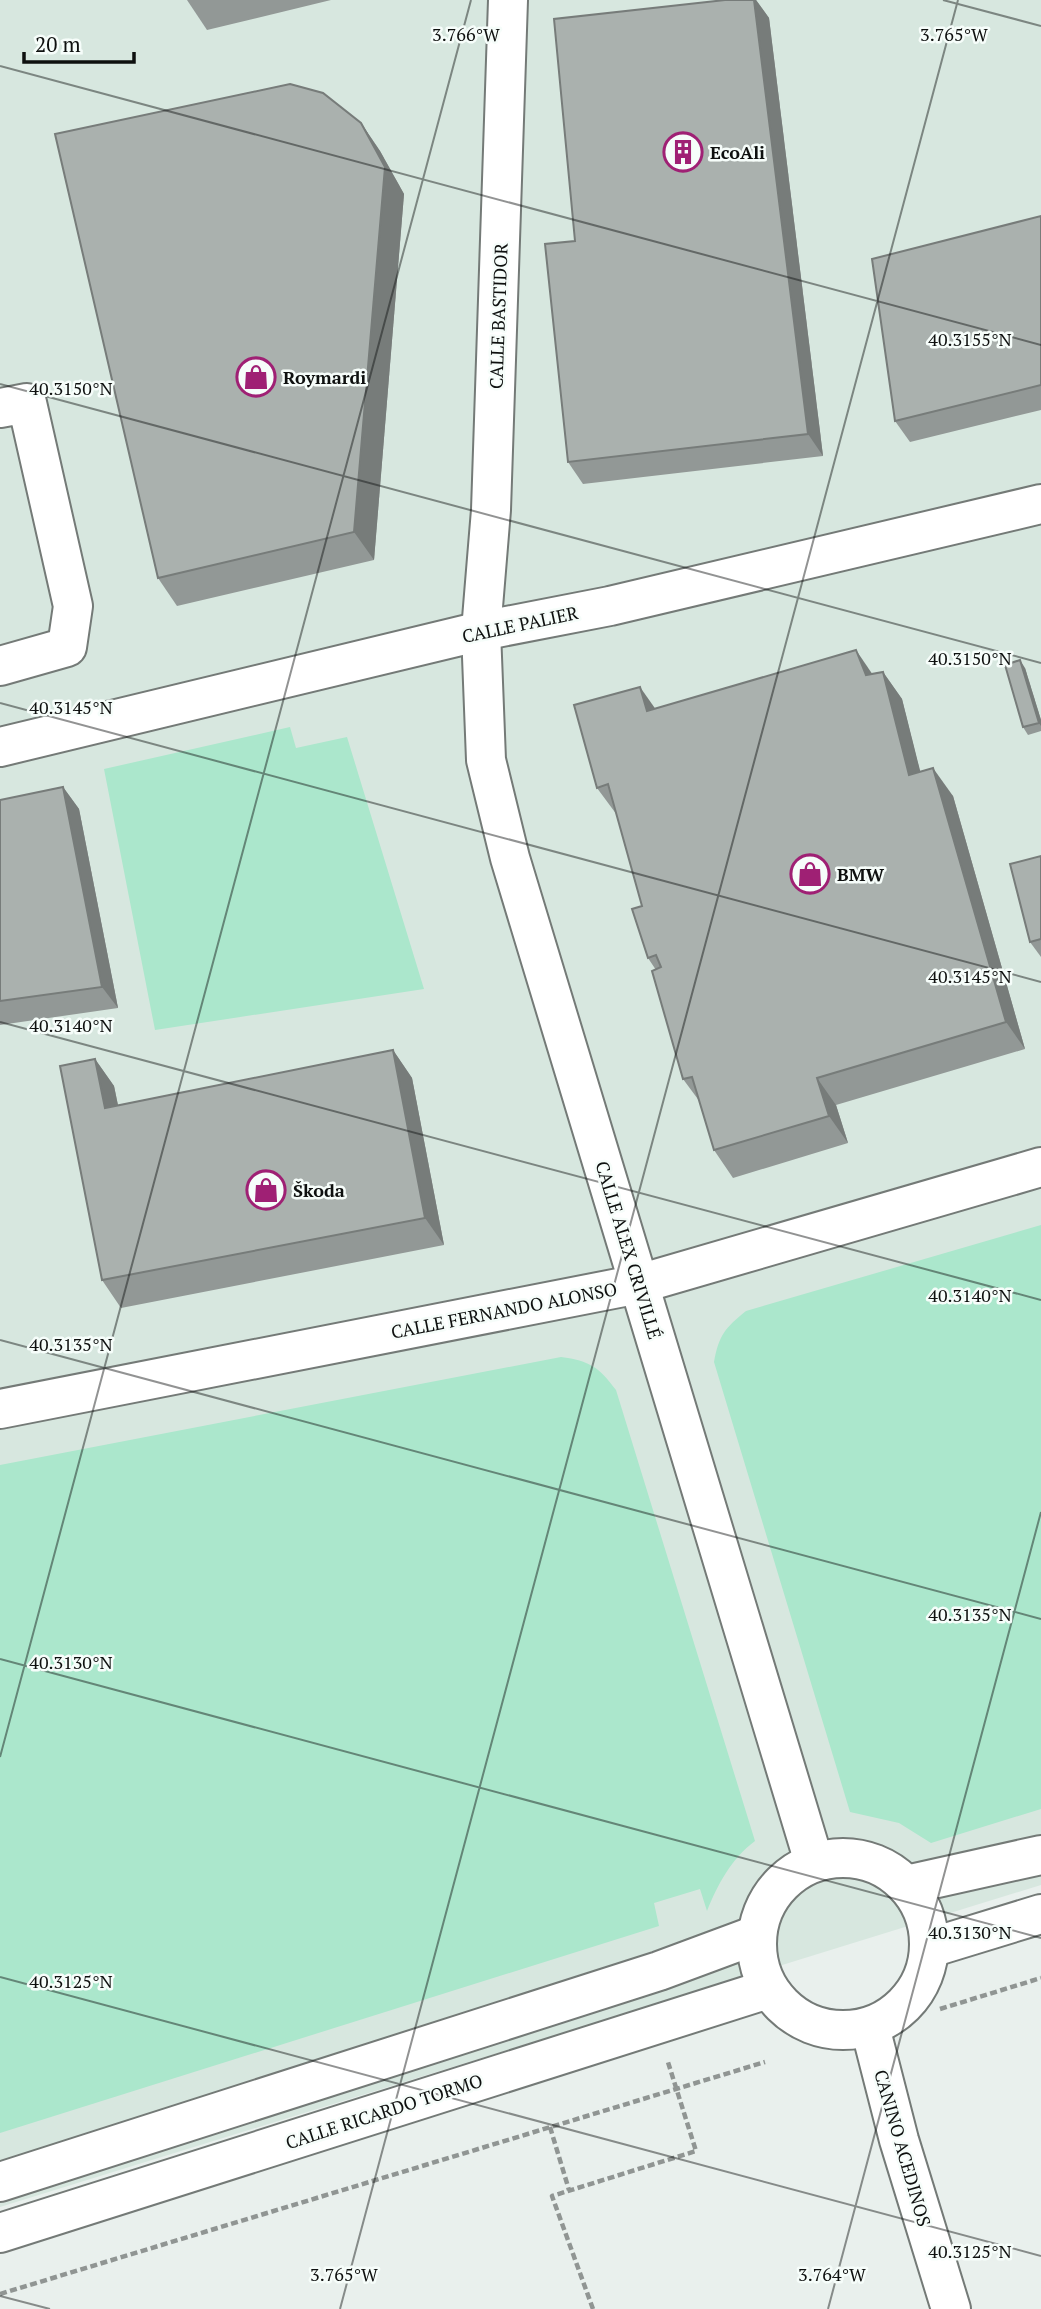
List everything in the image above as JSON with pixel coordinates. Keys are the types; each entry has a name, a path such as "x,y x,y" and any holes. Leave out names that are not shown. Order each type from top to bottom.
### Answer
{"street":[{"name":"CALLE BASTIDOR","path":"481,631 491,510 508,0"},
{"path":"0,408 27,402 73,606 67,647 0,666"},
{"name":"CALLE PALIER","path":"0,747 481,631 610,606 1041,504"},
{"name":"CALLE ALEX CRIVILLÉ","path":"481,631 485,760 510,858 814,1862"},
{"name":"CALLE FERNANDO ALONSO","path":"0,1409 639,1284 1041,1167"},
{"path":"906,1885 1041,1855"},
{"path":"838,1857 864,1859 887,1869 906,1885 920,1903 928,1925 930,1948 925,1973 913,1996 894,2015 870,2027 841,2031 813,2025 787,2011 768,1989 758,1962 756,1934 762,1911 774,1890 792,1873 814,1862 838,1857"},
{"path":"930,1948 1041,1914"},
{"path":"0,2182 659,1971 718,1951 756,1934"},
{"name":"CALLE RICARDO TORMO","path":"0,2233 768,1989"},
{"name":"CANINO ACEDINOS","path":"870,2027 899,2140 951,2309"}],"path":[{"path":"940,2008 1041,1978"},
{"path":"593,2309 552,2196 696,2151 656,2024"},
{"path":"0,2294 765,2062"},
{"path":"550,2127 569,2190"}],"shaded area":[{"path":"0,0 1041,0 1041,1885 0,2207"}],"green space":[{"path":"290,727 296,748 347,737 424,989 155,1030 104,769"},
{"path":"1041,1225 1041,1809 931,1843 899,1823 850,1812 714,1362 724,1333 746,1311"},
{"path":"561,1357 593,1366 616,1390 755,1841 726,1873 707,1911 700,1889 654,1903 659,1926 0,2133 0,1465"}],"building":[{"name":"EcoAli","path":"725,0 754,0 808,434 568,462 545,244 575,241 554,19"},
{"name":"Roymardi","path":"290,84 323,93 361,123 385,167 354,532 158,578 55,134"},
{"path":"1041,216 1041,385 895,421 872,259"},
{"name":"BMW","path":"856,650 866,675 883,672 909,775 933,768 1006,1022 817,1078 829,1116 714,1150 692,1077 683,1079 652,971 661,967 656,955 648,958 632,909 642,906 608,784 597,788 574,705 640,687 647,711"},
{"path":"1020,660 1039,723 1023,727 1005,665"},
{"path":"63,787 102,987 0,1001 0,800"},
{"path":"1041,856 1041,939 1030,942 1010,864"},
{"name":"Škoda","path":"393,1050 425,1218 102,1280 60,1066 95,1059 105,1108"}],"place":[{"name":"EcoAli","path":"683,152"},
{"name":"Roymardi","path":"256,377"},
{"name":"BMW","path":"810,874"},
{"name":"Škoda","path":"266,1190"}]}
